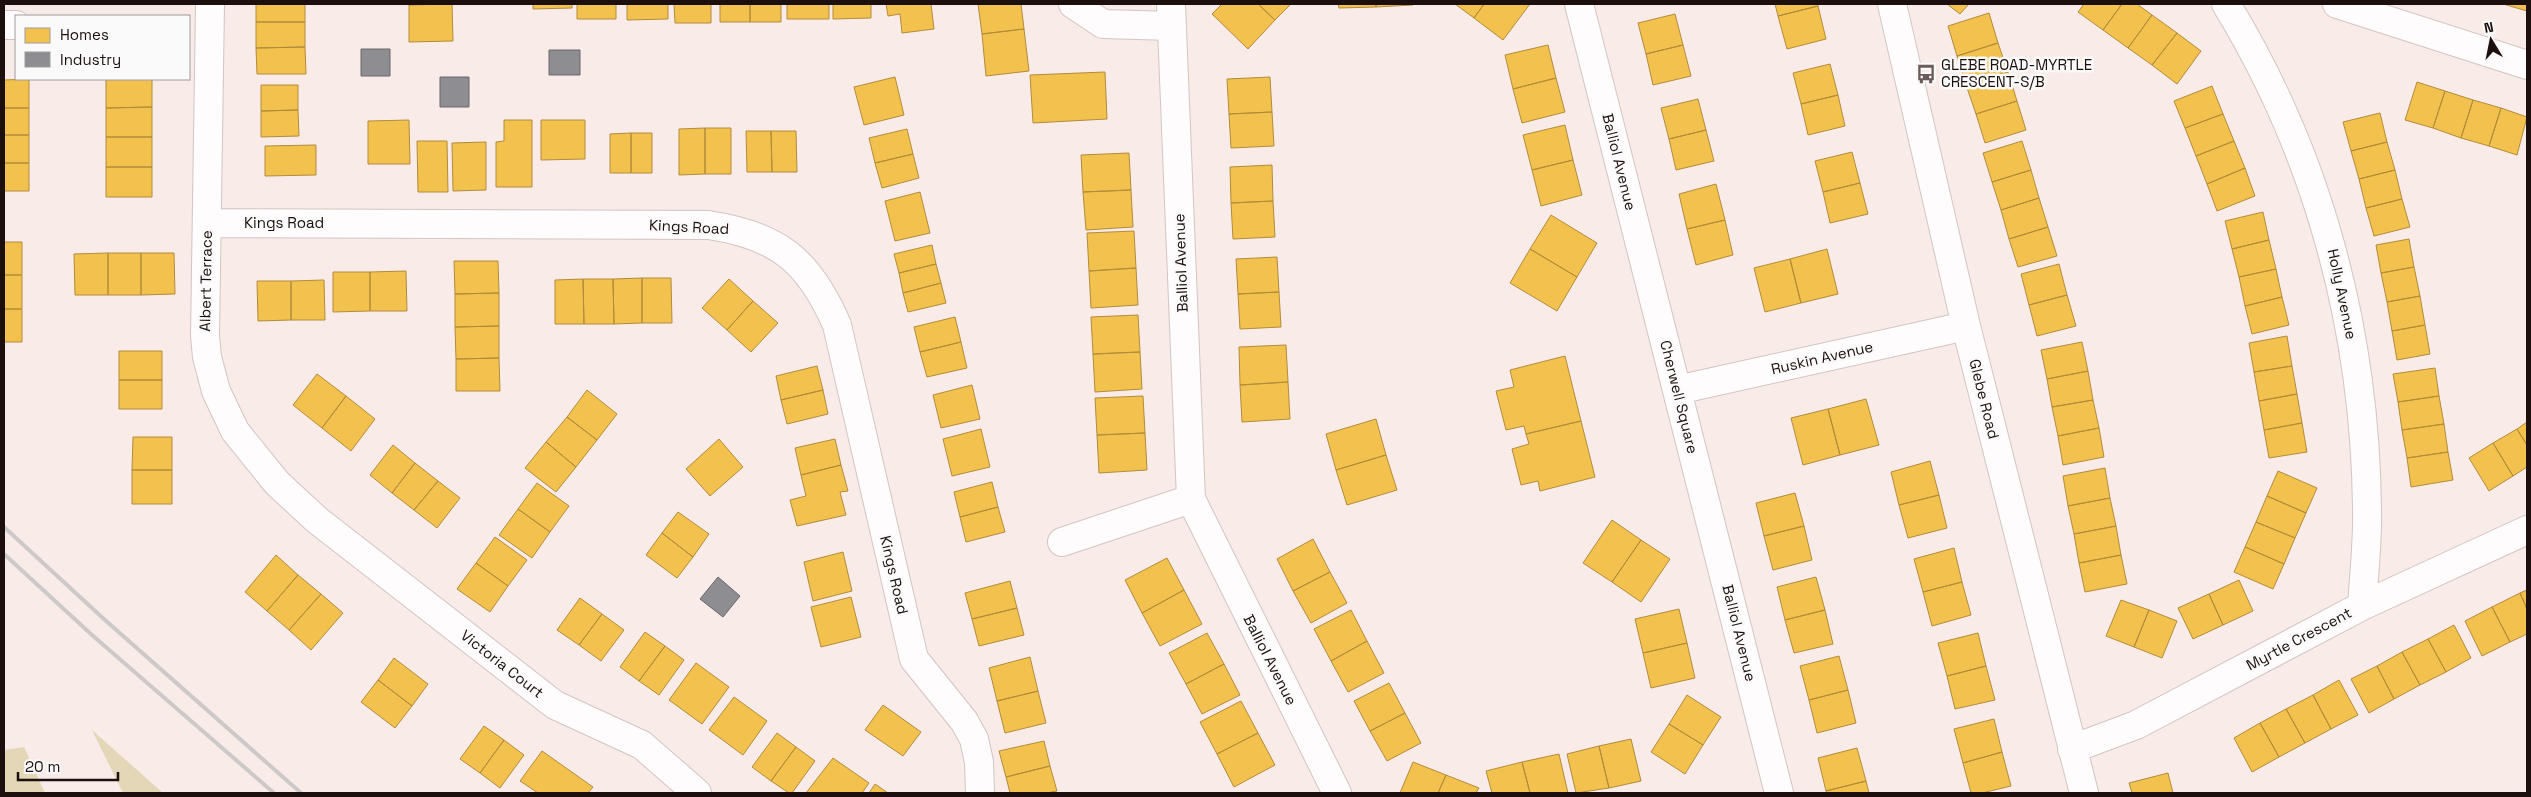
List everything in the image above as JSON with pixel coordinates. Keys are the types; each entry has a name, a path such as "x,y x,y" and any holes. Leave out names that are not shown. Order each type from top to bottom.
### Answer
{"street":[{"name":"Balliol Avenue","path":"1073,4 1103,24 1172,15 1190,499 1337,793"},
{"name":"Balliol Avenue","path":"1579,4 1660,321"},
{"name":"Glebe Road","path":"1892,4 1966,326 2084,793"},
{"name":"Holly Avenue","path":"2226,4 2249,42 2292,129 2325,221 2349,315 2363,412 2367,509 2362,606"},
{"path":"2337,4 2527,65"},
{"name":"Albert Terrace","path":"203,17 208,223 205,336 207,357 216,391 234,431 277,483 317,520"},
{"name":"Kings Road","path":"208,223 708,225 737,229 766,240 786,252 804,268 824,294 837,325 914,659 964,721 974,739 979,762 980,793"},
{"name":"Cherwell Square","path":"1660,321 1698,472"},
{"name":"Ruskin Avenue","path":"1677,390 1966,326"},
{"name":"Balliol Avenue","path":"1698,472 1779,793"},
{"path":"1062,542 1190,499"},
{"name":"Victoria Court","path":"317,520 555,705 642,745 697,793"},
{"name":"Myrtle Crescent","path":"2072,749 2136,725 2362,606 2527,530"}],"shaded area":[{"path":"92,730 163,793 123,793"},
{"path":"24,747 45,793 4,793 4,750"}],"building: Homes":[{"path":"256,4 305,4 305,22 256,22"},
{"path":"452,4 453,41 409,42 409,5"},
{"path":"533,4 572,4 572,8 533,9"},
{"path":"577,4 616,4 616,19 577,19"},
{"path":"627,4 668,4 668,19 627,20"},
{"path":"674,4 711,4 711,23 675,23"},
{"path":"720,4 750,4 750,22 720,22"},
{"path":"750,4 781,4 781,22 750,22"},
{"path":"787,4 829,4 829,19 787,19"},
{"path":"833,4 871,4 871,18 833,19"},
{"path":"886,4 931,4 934,29 902,33 900,14 888,16"},
{"path":"978,4 1021,4 1024,29 982,34"},
{"path":"1222,4 1258,4 1275,20 1248,49 1212,14"},
{"path":"1258,4 1291,4 1275,20"},
{"path":"1338,4 1376,4 1376,7 1339,8"},
{"path":"1376,4 1413,4 1413,5 1376,7"},
{"path":"1455,4 1484,4 1474,18"},
{"path":"1484,4 1530,4 1503,40 1474,18"},
{"path":"1775,4 1818,4 1818,6 1778,16"},
{"path":"1947,4 1969,4 1960,14"},
{"path":"2084,4 2122,4 2103,30 2078,12"},
{"path":"2122,4 2137,4 2152,15 2128,48 2103,30"},
{"path":"2503,4 2527,4 2527,11"},
{"path":"1818,6 1826,39 1787,49 1778,16"},
{"path":"1989,13 1998,43 1957,56 1948,26"},
{"path":"1675,14 1683,45 1646,54 1638,23"},
{"path":"2152,15 2177,33 2152,65 2128,48"},
{"path":"256,22 305,22 305,47 256,48"},
{"path":"1024,29 1029,71 986,76 982,34"},
{"path":"2177,33 2201,51 2177,84 2152,65"},
{"path":"1998,43 2008,72 1966,85 1957,56"},
{"path":"1548,45 1556,78 1513,89 1505,55"},
{"path":"1683,45 1691,76 1653,85 1646,54"},
{"path":"305,47 306,74 257,74 256,48"},
{"path":"1830,64 1838,95 1801,104 1793,73"},
{"path":"1105,72 1107,119 1033,123 1030,75"},
{"path":"2008,72 2017,101 1976,114 1966,85"},
{"path":"895,77 904,115 864,125 854,87"},
{"path":"1270,77 1272,112 1229,114 1227,79"},
{"path":"1556,78 1565,112 1522,123 1513,89"},
{"path":"4,80 29,80 29,108 4,108"},
{"path":"106,80 152,80 152,107 106,108"},
{"path":"2417,82 2445,91 2433,128 2405,120"},
{"path":"261,85 298,85 298,110 261,111"},
{"path":"2212,86 2223,114 2185,128 2174,101"},
{"path":"2445,91 2473,100 2461,138 2433,128"},
{"path":"1838,95 1845,126 1808,135 1801,104"},
{"path":"1698,99 1706,130 1669,139 1661,108"},
{"path":"2473,100 2501,108 2489,146 2461,138"},
{"path":"2017,101 2026,130 1985,143 1976,114"},
{"path":"152,107 152,137 106,137 106,108"},
{"path":"4,108 29,108 29,135 4,135"},
{"path":"2501,108 2527,117 2517,155 2489,146"},
{"path":"298,110 299,136 261,137 261,111"},
{"path":"1272,112 1274,146 1231,148 1229,114"},
{"path":"2380,113 2387,142 2351,151 2343,122"},
{"path":"2223,114 2234,141 2196,156 2185,128"},
{"path":"409,120 410,164 368,164 368,121"},
{"path":"504,120 532,120 532,187 496,187 496,142 504,141"},
{"path":"541,120 585,120 585,159 541,160"},
{"path":"1565,125 1573,160 1532,170 1523,135"},
{"path":"705,128 705,174 679,175 679,129"},
{"path":"705,128 731,128 731,174 705,174"},
{"path":"907,129 913,154 875,163 869,138"},
{"path":"1706,130 1714,161 1676,170 1669,139"},
{"path":"746,131 771,131 772,172 747,172"},
{"path":"771,131 796,131 797,172 772,172"},
{"path":"631,133 631,173 610,173 610,134"},
{"path":"631,133 652,133 652,173 631,173"},
{"path":"4,135 29,135 29,163 4,163"},
{"path":"106,137 152,137 152,167 106,167"},
{"path":"417,141 447,141 448,192 418,192"},
{"path":"2022,141 2031,170 1992,182 1983,153"},
{"path":"2234,141 2245,168 2207,184 2196,156"},
{"path":"486,142 486,190 453,191 452,143"},
{"path":"2387,142 2395,170 2359,179 2351,151"},
{"path":"316,145 316,175 265,176 265,146"},
{"path":"1852,152 1860,183 1823,192 1815,161"},
{"path":"1129,153 1131,190 1083,192 1081,155"},
{"path":"913,154 919,178 882,188 875,163"},
{"path":"1573,160 1582,195 1541,206 1532,170"},
{"path":"4,163 29,163 29,191 4,191"},
{"path":"1272,165 1273,201 1231,203 1230,167"},
{"path":"106,167 152,167 152,197 106,197"},
{"path":"2245,168 2255,196 2217,211 2207,184"},
{"path":"2031,170 2039,198 2001,210 1992,182"},
{"path":"2395,170 2402,199 2366,208 2359,179"},
{"path":"1860,183 1868,214 1830,223 1823,192"},
{"path":"1716,184 1725,220 1687,229 1679,194"},
{"path":"1131,190 1133,227 1086,230 1083,192"},
{"path":"920,192 930,233 895,241 885,201"},
{"path":"2039,198 2048,227 2009,239 2001,210"},
{"path":"2402,199 2410,227 2374,236 2366,208"},
{"path":"1273,201 1275,237 1233,239 1231,203"},
{"path":"2263,212 2269,240 2232,249 2225,221"},
{"path":"1551,215 1597,243 1577,277 1530,249"},
{"path":"1725,220 1733,255 1696,265 1687,229"},
{"path":"2048,227 2057,256 2018,267 2009,239"},
{"path":"1134,231 1136,268 1089,271 1087,233"},
{"path":"2409,239 2414,267 2381,273 2376,245"},
{"path":"2269,240 2276,269 2239,277 2232,249"},
{"path":"4,242 22,242 22,275 4,275"},
{"path":"932,245 936,264 899,273 894,254"},
{"path":"1530,249 1577,277 1557,311 1510,283"},
{"path":"1827,249 1838,294 1801,303 1790,259"},
{"path":"108,253 108,295 75,295 74,254"},
{"path":"108,253 141,253 141,295 108,295"},
{"path":"141,253 174,253 175,294 141,295"},
{"path":"1277,257 1279,292 1238,294 1236,259"},
{"path":"1790,259 1801,303 1765,312 1754,268"},
{"path":"454,261 498,261 499,293 455,294"},
{"path":"936,264 941,283 903,293 899,273"},
{"path":"2059,264 2067,295 2029,305 2021,274"},
{"path":"2414,267 2420,296 2387,302 2381,273"},
{"path":"1136,268 1138,305 1091,308 1089,271"},
{"path":"2276,269 2282,297 2245,306 2239,277"},
{"path":"406,271 407,311 370,311 370,272"},
{"path":"333,272 370,272 370,311 333,312"},
{"path":"4,275 22,275 22,309 4,309"},
{"path":"642,278 671,278 672,323 642,323"},
{"path":"642,278 642,323 614,324 613,279"},
{"path":"583,279 584,324 555,324 555,280"},
{"path":"583,279 613,279 614,324 584,324"},
{"path":"729,279 753,301 727,330 702,308"},
{"path":"324,280 325,320 291,320 291,281"},
{"path":"257,281 291,281 291,320 258,321"},
{"path":"941,283 946,303 908,312 903,293"},
{"path":"1279,292 1281,327 1240,329 1238,294"},
{"path":"499,293 499,326 455,327 455,294"},
{"path":"2067,295 2076,326 2037,336 2029,305"},
{"path":"2420,296 2425,325 2392,331 2387,302"},
{"path":"2282,297 2289,325 2252,334 2245,306"},
{"path":"753,301 778,323 751,352 727,330"},
{"path":"4,309 22,309 22,342 4,342"},
{"path":"1138,315 1140,352 1093,354 1091,317"},
{"path":"955,317 961,342 920,352 914,327"},
{"path":"2425,325 2430,354 2397,360 2392,331"},
{"path":"499,326 499,358 456,359 455,327"},
{"path":"2287,336 2292,366 2254,372 2249,343"},
{"path":"961,342 967,368 927,377 920,352"},
{"path":"2082,342 2088,371 2047,379 2041,350"},
{"path":"1286,345 1288,382 1240,385 1239,347"},
{"path":"119,351 162,351 162,380 119,380"},
{"path":"1140,352 1142,389 1095,392 1093,354"},
{"path":"1565,356 1581,421 1526,434 1524,426 1506,430 1496,391 1514,387 1510,370"},
{"path":"499,358 500,391 456,391 456,359"},
{"path":"817,366 823,390 781,400 776,376"},
{"path":"2292,366 2297,394 2259,401 2254,372"},
{"path":"2435,368 2439,396 2398,402 2393,374"},
{"path":"2088,371 2093,400 2052,407 2047,379"},
{"path":"317,374 346,396 322,428 293,405"},
{"path":"119,380 162,380 162,409 119,409"},
{"path":"1288,382 1290,419 1242,422 1240,385"},
{"path":"972,385 980,419 941,428 933,395"},
{"path":"587,390 617,414 597,440 567,417"},
{"path":"823,390 828,414 787,424 781,400"},
{"path":"2297,394 2302,423 2264,430 2259,401"},
{"path":"346,396 375,419 351,451 322,428"},
{"path":"1143,396 1145,433 1097,435 1095,398"},
{"path":"2439,396 2444,424 2402,430 2398,402"},
{"path":"1866,399 1879,445 1840,455 1828,409"},
{"path":"2093,400 2099,428 2058,436 2052,407"},
{"path":"1828,409 1840,455 1803,465 1791,418"},
{"path":"567,417 597,440 576,467 546,442"},
{"path":"1376,419 1386,455 1336,470 1326,434"},
{"path":"1581,421 1595,477 1540,491 1538,481 1521,485 1512,449 1529,444 1526,434"},
{"path":"2527,422 2527,445 2517,429"},
{"path":"2302,423 2307,452 2269,458 2264,430"},
{"path":"2444,424 2448,452 2407,458 2402,430"},
{"path":"2099,428 2104,457 2063,465 2058,436"},
{"path":"981,429 990,467 952,476 943,439"},
{"path":"2517,429 2527,445 2527,467 2513,476 2493,443"},
{"path":"1145,433 1147,470 1099,473 1097,435"},
{"path":"133,437 172,437 172,470 132,470"},
{"path":"719,439 743,467 710,496 686,469"},
{"path":"835,439 841,465 801,475 795,448"},
{"path":"546,442 576,467 556,492 525,468"},
{"path":"2493,443 2513,476 2489,491 2469,458"},
{"path":"393,445 415,463 392,493 370,475"},
{"path":"2448,452 2453,480 2411,487 2407,458"},
{"path":"1386,455 1397,490 1347,505 1336,470"},
{"path":"1930,461 1939,495 1899,505 1891,472"},
{"path":"415,463 438,481 414,510 392,493"},
{"path":"841,465 848,491 840,492 846,515 797,526 790,500 806,496 801,475"},
{"path":"2105,468 2110,498 2068,506 2063,476"},
{"path":"132,470 172,470 172,504 132,504"},
{"path":"2278,471 2317,488 2306,513 2267,496"},
{"path":"438,481 460,498 437,528 414,510"},
{"path":"992,482 998,507 960,517 954,492"},
{"path":"537,483 569,506 550,532 518,509"},
{"path":"1795,493 1804,526 1764,536 1756,503"},
{"path":"1939,495 1947,528 1908,538 1899,505"},
{"path":"2267,496 2306,513 2295,538 2256,522"},
{"path":"2110,498 2116,526 2074,534 2068,506"},
{"path":"998,507 1005,532 966,542 960,517"},
{"path":"518,509 550,532 532,558 499,535"},
{"path":"678,512 709,534 693,557 662,533"},
{"path":"1612,520 1641,540 1612,582 1583,563"},
{"path":"2256,522 2295,538 2284,564 2245,547"},
{"path":"1804,526 1812,560 1773,570 1764,536"},
{"path":"2116,526 2121,555 2079,563 2074,534"},
{"path":"662,533 693,557 677,578 646,555"},
{"path":"495,537 527,560 508,586 476,563"},
{"path":"1313,539 1330,572 1293,591 1277,559"},
{"path":"1641,540 1670,559 1641,602 1612,582"},
{"path":"2245,547 2284,564 2273,589 2234,572"},
{"path":"1954,548 1962,582 1923,592 1914,559"},
{"path":"843,552 852,591 813,601 804,562"},
{"path":"276,555 298,575 267,611 245,592"},
{"path":"2121,555 2127,584 2085,592 2079,563"},
{"path":"1167,558 1184,590 1142,613 1125,580"},
{"path":"476,563 508,586 490,612 457,589"},
{"path":"1330,572 1347,603 1311,623 1293,591"},
{"path":"298,575 321,594 289,630 267,611"},
{"path":"1816,577 1825,610 1785,620 1777,587"},
{"path":"2239,580 2253,611 2223,625 2209,594"},
{"path":"1010,581 1017,608 972,619 965,593"},
{"path":"1962,582 1971,615 1932,626 1923,592"},
{"path":"1184,590 1202,624 1160,646 1142,613"},
{"path":"2527,590 2527,609 2520,593"},
{"path":"2520,593 2527,609 2527,634 2510,642 2492,607"},
{"path":"321,594 343,613 311,650 289,630"},
{"path":"2209,594 2223,625 2193,639 2178,608"},
{"path":"851,597 861,637 821,647 811,607"},
{"path":"580,598 602,614 579,645 557,630"},
{"path":"2121,600 2149,610 2134,647 2106,636"},
{"path":"2492,607 2510,642 2482,656 2465,621"},
{"path":"1017,608 1024,635 979,646 972,619"},
{"path":"1679,609 1687,643 1643,653 1635,619"},
{"path":"1351,610 1367,641 1331,661 1314,629"},
{"path":"1825,610 1833,644 1794,653 1785,620"},
{"path":"2149,610 2177,621 2162,658 2134,647"},
{"path":"602,614 624,630 601,661 579,645"},
{"path":"2454,625 2471,658 2446,672 2428,639"},
{"path":"645,632 665,646 639,681 620,667"},
{"path":"1207,633 1224,664 1186,684 1169,653"},
{"path":"1978,633 1986,666 1947,676 1938,643"},
{"path":"2428,639 2446,672 2420,685 2402,652"},
{"path":"1367,641 1384,673 1348,692 1331,661"},
{"path":"1687,643 1695,678 1651,688 1643,653"},
{"path":"665,646 684,660 659,695 639,681"},
{"path":"2402,652 2420,685 2394,699 2377,666"},
{"path":"1839,656 1848,690 1809,700 1800,666"},
{"path":"1030,657 1038,691 997,701 989,668"},
{"path":"394,658 428,684 412,706 378,680"},
{"path":"696,663 729,687 702,724 669,700"},
{"path":"1224,664 1240,695 1202,714 1186,684"},
{"path":"1986,666 1995,700 1955,709 1947,676"},
{"path":"2377,666 2394,699 2369,713 2351,679"},
{"path":"378,680 412,706 395,728 361,702"},
{"path":"2339,680 2358,715 2331,729 2313,695"},
{"path":"1389,683 1405,713 1370,731 1354,701"},
{"path":"1848,690 1856,723 1817,733 1809,700"},
{"path":"1038,691 1046,723 1005,733 997,701"},
{"path":"1687,695 1721,717 1703,745 1669,724"},
{"path":"2313,695 2331,729 2305,743 2286,709"},
{"path":"734,697 767,721 743,755 709,730"},
{"path":"1241,701 1258,733 1217,754 1200,722"},
{"path":"883,705 921,732 903,756 865,730"},
{"path":"2286,709 2305,743 2279,757 2260,723"},
{"path":"1405,713 1421,743 1387,761 1370,731"},
{"path":"1994,719 2002,752 1963,763 1954,729"},
{"path":"2260,723 2279,757 2252,772 2234,738"},
{"path":"1669,724 1703,745 1685,774 1651,752"},
{"path":"484,726 504,740 480,773 460,759"},
{"path":"777,733 796,747 771,781 752,767"},
{"path":"1258,733 1275,765 1234,787 1217,754"},
{"path":"1631,739 1641,781 1609,788 1599,746"},
{"path":"504,740 524,755 500,788 480,773"},
{"path":"1044,741 1050,766 1006,777 999,751"},
{"path":"1599,746 1609,788 1576,793 1567,754"},
{"path":"796,747 815,761 792,793 789,793 771,781"},
{"path":"1857,748 1866,781 1826,791 1818,758"},
{"path":"542,751 593,787 588,793 538,793 520,781"},
{"path":"2002,752 2011,786 1982,793 1971,793 1963,763"},
{"path":"1559,754 1568,793 1530,793 1522,762"},
{"path":"833,758 869,783 862,793 806,793"},
{"path":"1413,762 1446,775 1438,793 1400,793"},
{"path":"1522,762 1530,793 1492,793 1486,771"},
{"path":"1050,766 1057,791 1046,793 1010,793 1006,777"},
{"path":"2168,773 2173,793 2132,793 2129,783"},
{"path":"1446,775 1479,788 1476,793 1438,793"},
{"path":"1866,781 1869,793 1827,793 1826,791"},
{"path":"875,784 888,793 869,793"}],"building: Industry":[{"path":"361,49 390,49 390,76 361,76"},
{"path":"549,50 580,50 580,75 549,75"},
{"path":"440,77 469,77 469,107 440,107"},
{"path":"718,577 740,596 723,617 700,599"}],"railway":[{"path":"4,527 105,620 301,793"},
{"path":"4,554 92,635 274,793"}],"place":[{"name":"GLEBE ROAD-MYRTLE CRESCENT-S/B","path":"1926,74"}]}
